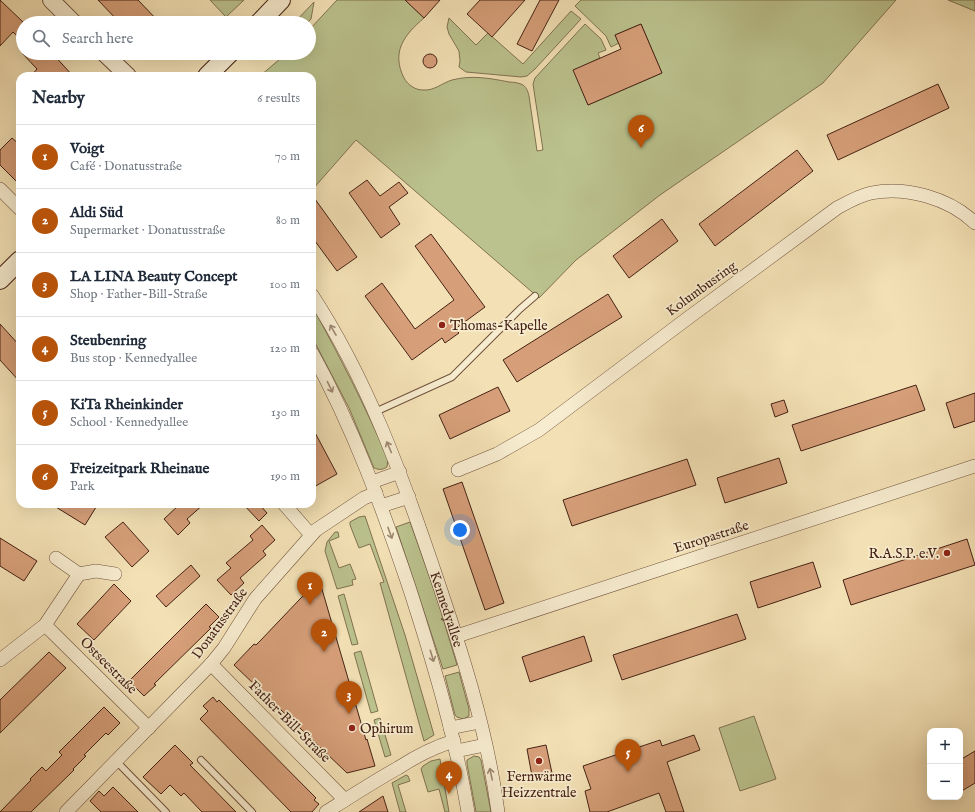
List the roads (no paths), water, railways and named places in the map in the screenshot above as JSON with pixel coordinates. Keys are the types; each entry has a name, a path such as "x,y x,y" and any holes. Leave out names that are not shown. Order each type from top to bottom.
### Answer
{"main road":[{"path":"266,16 281,0"},
{"path":"211,72 223,60"},
{"path":"0,280 16,264"}],"street":[{"path":"51,0 67,16"},
{"path":"113,60 128,72"},
{"path":"0,189 16,206"},
{"name":"Kolumbusring","path":"458,470 496,454 540,430 694,313 837,208 855,198 885,191 914,194 926,197 953,208 970,218 975,223"},
{"name":"Kennedyallee","path":"316,302 348,356 375,412 409,497 456,636 480,722 498,812"},
{"name":"Kennedyallee","path":"316,361 343,414 374,488 427,642 455,746 468,812"},
{"name":"Europastraße","path":"456,636 975,466"},
{"path":"374,488 400,472"},
{"name":"Donatusstraße","path":"66,812 211,664 224,648 255,599 311,535 344,510 364,498 374,488"},
{"path":"381,506 409,497"},
{"path":"287,508 311,535"},
{"path":"56,558 79,574 96,571 115,574"},
{"path":"0,660 46,624 79,574"},
{"name":"Ostseestraße","path":"46,624 149,728"},
{"name":"Father-Bill-Straße","path":"211,664 345,800"},
{"path":"450,728 480,722"},
{"path":"326,812 411,760 441,745 485,745"}],"lane":[{"path":"375,412 452,377 520,308 535,296"},
{"path":"201,760 252,812"},
{"path":"116,761 166,812"}],"place":[{"name":"Freizeitpark Rheinaue","path":"641,148"},
{"name":"Thomas-Kapelle","path":"442,325"},
{"name":"R.A.S.P. e.V.","path":"947,553"},
{"name":"Voigt","path":"310,605"},
{"name":"Aldi Süd","path":"324,652"},
{"name":"LA LINA Beauty Concept","path":"349,714"},
{"name":"Ophirum","path":"352,728"},
{"name":"Fernwärme Heizzentrale","path":"539,761"},
{"name":"KiTa Rheinkinder","path":"628,772"},
{"name":"Steubenring","path":"449,794"}]}
